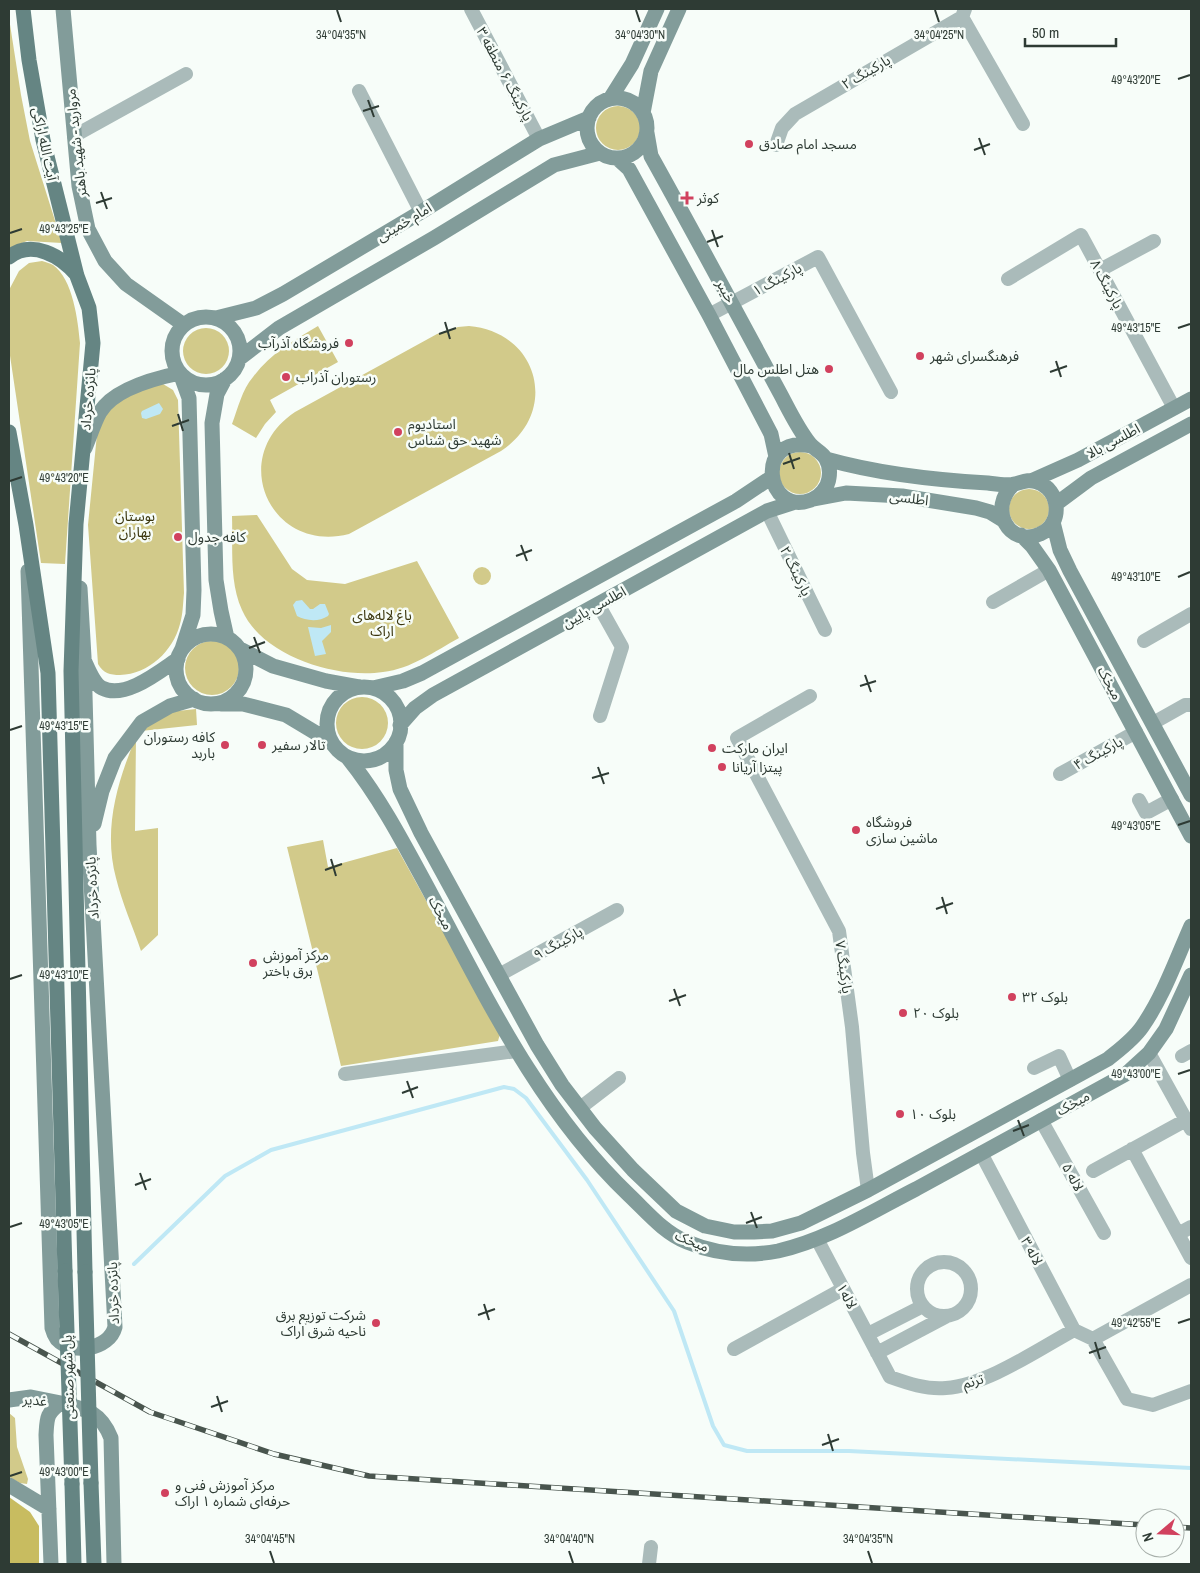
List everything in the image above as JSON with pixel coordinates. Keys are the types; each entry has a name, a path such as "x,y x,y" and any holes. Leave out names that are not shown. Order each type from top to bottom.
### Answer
{"main road":[{"name":"آیت الله اراکی","path":"23,9 28,60 42,140 78,276"},
{"path":"9,256 22,251 45,250 70,266 78,276"},
{"name":"پانزده خرداد","path":"78,276 89,308 93,343 76,524 71,670 85,1272"},
{"name":"پانزده خرداد","path":"9,432 26,525 48,672 65,1271"},
{"name":"پل شهر صنعتی","path":"65,1271 74,1564"},
{"name":"پل شهر صنعتی","path":"85,1272 94,1564"}],"street":[{"name":"مروارید - شهید باهنر","path":"63,9 79,186 88,229 105,261 126,284 184,325"},
{"name":"پارکینگ ۶ منطقه ۳","path":"471,9 539,139"},
{"path":"610,100 632,64 657,9"},
{"path":"643,114 651,71 679,9"},
{"path":"964,13 1023,124"},
{"name":"پارکینگ ۲","path":"776,145 782,128 795,114 964,13"},
{"path":"74,136 186,74"},
{"path":"359,91 421,212"},
{"path":"619,99 629,101 637,106 643,114 647,133 643,143 629,156 618,159 600,153 588,137 587,127 589,118 601,103 619,99"},
{"name":"امام خمینی","path":"216,318 256,308 283,294 539,139 589,118"},
{"name":"خیبر","path":"647,133 651,156 797,424 812,446"},
{"name":"امام خمینی","path":"240,358 279,328 426,243 554,164 600,153"},
{"name":"خیبر","path":"618,159 629,169 709,315 771,434 776,457"},
{"name":"پارکینگ ۸","path":"1008,279 1081,235 1174,408"},
{"path":"1100,270 1154,241"},
{"name":"پارکینگ ۱","path":"709,315 818,257 891,392"},
{"path":"83,451 101,410 114,398 133,387 151,379 180,373 196,384 216,384 225,379 232,373 240,358 238,338 232,329 225,322 216,318 199,318 184,325 174,339 172,348 172,357 180,373 189,398 194,590 193,615 176,671 179,682 185,692 194,699 205,703 243,704 286,715 331,742"},
{"path":"225,379 217,394 212,423 216,580 227,638"},
{"name":"اطلسی بالا","path":"1034,480 1078,460 1191,399"},
{"name":"اطلسی بالا","path":"1056,504 1091,478 1191,424"},
{"path":"792,445 812,446 820,451 826,459 829,468 829,478 826,486 821,494 813,500 796,502 787,499 774,486 772,467 776,457 782,450 792,445"},
{"name":"اطلسی","path":"826,459 865,470 953,481 1014,484"},
{"name":"اطلسی پایین","path":"367,688 403,681 422,673 736,501 772,477"},
{"path":"1026,480 1034,480 1049,488 1057,510 1053,522 1048,529 1040,534 1021,536 1014,532 1003,520 1001,504 1003,497 1014,484 1026,480"},
{"name":"اطلسی","path":"813,500 846,493 902,496 976,508 990,512 1003,520"},
{"name":"اطلسی پایین","path":"400,725 415,708 433,695 767,512 796,502"},
{"name":"پارکینگ ۲","path":"767,512 825,630"},
{"name":"میخک","path":"1053,522 1063,557 1191,795"},
{"name":"پانزده خرداد","path":"26,525 52,1328 56,1338 64,1344 73,1347 95,1347 110,1339 115,1327 89,845 84,657 76,524"},
{"name":"میخک","path":"1021,536 1032,546 1049,570 1191,836"},
{"path":"993,602 1049,570"},
{"path":"558,598 570,619"},
{"path":"598,604 622,647 600,716"},
{"path":"1144,641 1191,614"},
{"path":"84,657 91,676 102,688 118,691 136,686 180,654 190,641 200,635 211,633 222,635 232,640 240,649 245,660 246,672 244,683 237,692 228,700 217,703"},
{"path":"240,649 273,666 326,681 367,688 384,694 393,702 399,713 400,725 396,742 389,751 375,759 359,761 348,758 338,751 331,742 327,730 327,718 331,706 339,697 349,690 367,688"},
{"name":"پارکینگ ۷","path":"810,696 737,738 839,931 852,1027 868,1190"},
{"path":"89,845 102,791 115,758 142,722 170,706 194,699"},
{"path":"1136,732 1185,705 1191,705"},
{"name":"پارکینگ ۴","path":"1060,774 1136,732"},
{"name":"میخک","path":"396,742 396,770 400,788 421,833 537,1046 595,1128 633,1170 676,1211 704,1226 734,1232 772,1231 801,1223 868,1190 1108,1059 1141,1029 1157,1001 1191,926"},
{"name":"میخک","path":"348,758 366,781 400,837 516,1051 546,1099 578,1141 663,1228 686,1242 711,1250 734,1254 767,1253 817,1239 846,1226 981,1154 1126,1074 1150,1053 1166,1029 1191,975"},
{"path":"1139,800 1146,813 1172,799"},
{"name":"پارکینگ ۹","path":"499,975 617,910"},
{"path":"345,1074 516,1051"},
{"path":"1093,1171 1132,1149 1189,1124 1150,1053"},
{"path":"1034,1068 1058,1056 1070,1080"},
{"path":"580,1108 619,1078"},
{"name":"لاله ۵","path":"1041,1120 1104,1233"},
{"path":"1132,1149 1191,1258"},
{"name":"لاله ۳","path":"981,1154 1074,1330"},
{"path":"1178,1234 1191,1227"},
{"name":"لاله۱","path":"817,1239 878,1353"},
{"path":"878,1353 956,1313 963,1307 968,1300 970,1282 960,1268 944,1262 927,1268 918,1282 917,1290 923,1306 930,1312 948,1316"},
{"path":"1093,1339 1191,1284"},
{"path":"734,1349 843,1289"},
{"path":"868,1334 923,1306"},
{"path":"1074,1330 1093,1339 1126,1399 1153,1406 1191,1391"},
{"name":"ترنم","path":"878,1353 890,1377 911,1385 945,1388 981,1381 1074,1330"},
{"name":"غدیر","path":"9,1400 31,1397 61,1404"},
{"path":"50,1564 47,1418 52,1409 61,1404 91,1412 101,1418 111,1438 114,1564"},
{"path":"9,1485 49,1509"},
{"path":"649,1564 651,1547"}],"green space":[{"path":"9,18 30,141 62,243 27,241 9,248"},
{"path":"618,106 630,110 636,116 640,128 636,140 630,146 618,150 606,146 600,140 596,128 600,116 606,110"},
{"path":"42,261 53,265 60,271 70,290 78,324 80,343 65,564 41,563 9,349 9,290 19,271 29,263"},
{"path":"318,326 338,362 270,400 276,412 256,438 232,424 249,382 267,361 283,348"},
{"name":"استادیوم شهید حق شناس","path":"469,326 493,331 512,343 525,358 533,376 535,396 531,416 519,435 501,451 349,534 321,536 298,530 279,516 267,497 261,476 264,453 275,431 295,412 437,334 458,327"},
{"path":"201,328 211,328 225,338 229,351 225,364 219,370 211,374 201,374 187,364 183,356 183,346 193,332"},
{"name":"بوستان بهاران","path":"163,384 173,390 178,400 184,593 182,616 177,634 172,643 166,652 150,666 131,674 113,675 107,673 98,664 88,525 98,424 106,408 138,387"},
{"path":"804,452 812,455 818,461 821,473 818,485 812,491 796,494 788,491 782,485 779,469 782,461 788,455"},
{"path":"1033,489 1040,492 1046,498 1049,509 1048,517 1040,526 1033,529 1025,529 1018,526 1010,517 1009,505 1012,498 1021,490"},
{"name":"باغ لاله‌های اراک","path":"257,515 292,569 307,580 345,584 417,561 459,638 413,663 383,672 344,672 323,668 283,652 266,640 252,626 242,610 235,587 232,563 232,516"},
{"path":"482,567 488,570 491,576 488,582 482,585 476,582 473,576 476,570"},
{"path":"207,641 217,641 227,645 235,653 239,668 235,683 227,691 217,695 207,695 197,691 189,683 185,673 185,663 189,653 197,645"},
{"path":"362,697 376,701 384,709 388,723 384,737 376,745 362,749 348,745 340,737 336,723 340,709 348,701"},
{"path":"196,709 197,725 141,731 159,713"},
{"path":"136,737 135,831 158,828 158,935 141,951 118,887 112,860 111,842 114,806 118,789"},
{"path":"323,840 328,867 397,848 500,1034 498,1041 341,1066 287,847"},
{"path":"9,1413 15,1418 17,1447 28,1479 27,1484 20,1483 9,1477"}],"shaded area":[{"path":"9,1497 30,1512 39,1526 39,1564 9,1564"}],"water":[{"path":"159,403 163,409 160,414 146,419 142,418 142,411"},
{"path":"302,600 310,609 320,604 325,604 328,616 312,620 297,616 293,605 296,601"},
{"path":"331,625 331,632 322,641 326,654 315,656 308,627 321,628"}],"waterway":[{"path":"134,1264 225,1176 271,1150 504,1087 514,1089 526,1098 587,1180 674,1311 713,1426 724,1445 747,1451 849,1451 1191,1468"}],"railway":[{"path":"9,1334 150,1412 274,1454 369,1476 1135,1524"},
{"path":"1185,1528 1191,1528"}],"place":[{"name":"مسجد امام صادق","path":"749,144"},
{"name":"کوثر","path":"687,198"},
{"name":"فروشگاه آذرآب","path":"349,343"},
{"name":"فرهنگسرای شهر","path":"920,356"},
{"name":"هتل اطلس مال","path":"829,369"},
{"name":"رستوران آذراب","path":"286,377"},
{"name":"استادیوم شهید حق شناس","path":"398,432"},
{"name":"کافه جدول","path":"178,537"},
{"name":"کافه رستوران باربد","path":"225,745"},
{"name":"تالار سفیر","path":"262,745"},
{"name":"ایران مارکت","path":"712,748"},
{"name":"پیتزا آریانا","path":"722,767"},
{"name":"فروشگاه ماشین سازی","path":"856,830"},
{"name":"مرکز آموزش برق باختر","path":"253,963"},
{"name":"بلوک ۳۲","path":"1012,997"},
{"name":"بلوک ۲۰","path":"903,1013"},
{"name":"بلوک ۱۰","path":"900,1114"},
{"name":"شرکت توزیع برق ناحیه شرق اراک","path":"376,1323"},
{"name":"مرکز آموزش فنی و حرفه‌ای شماره ۱ اراک","path":"165,1493"}]}
